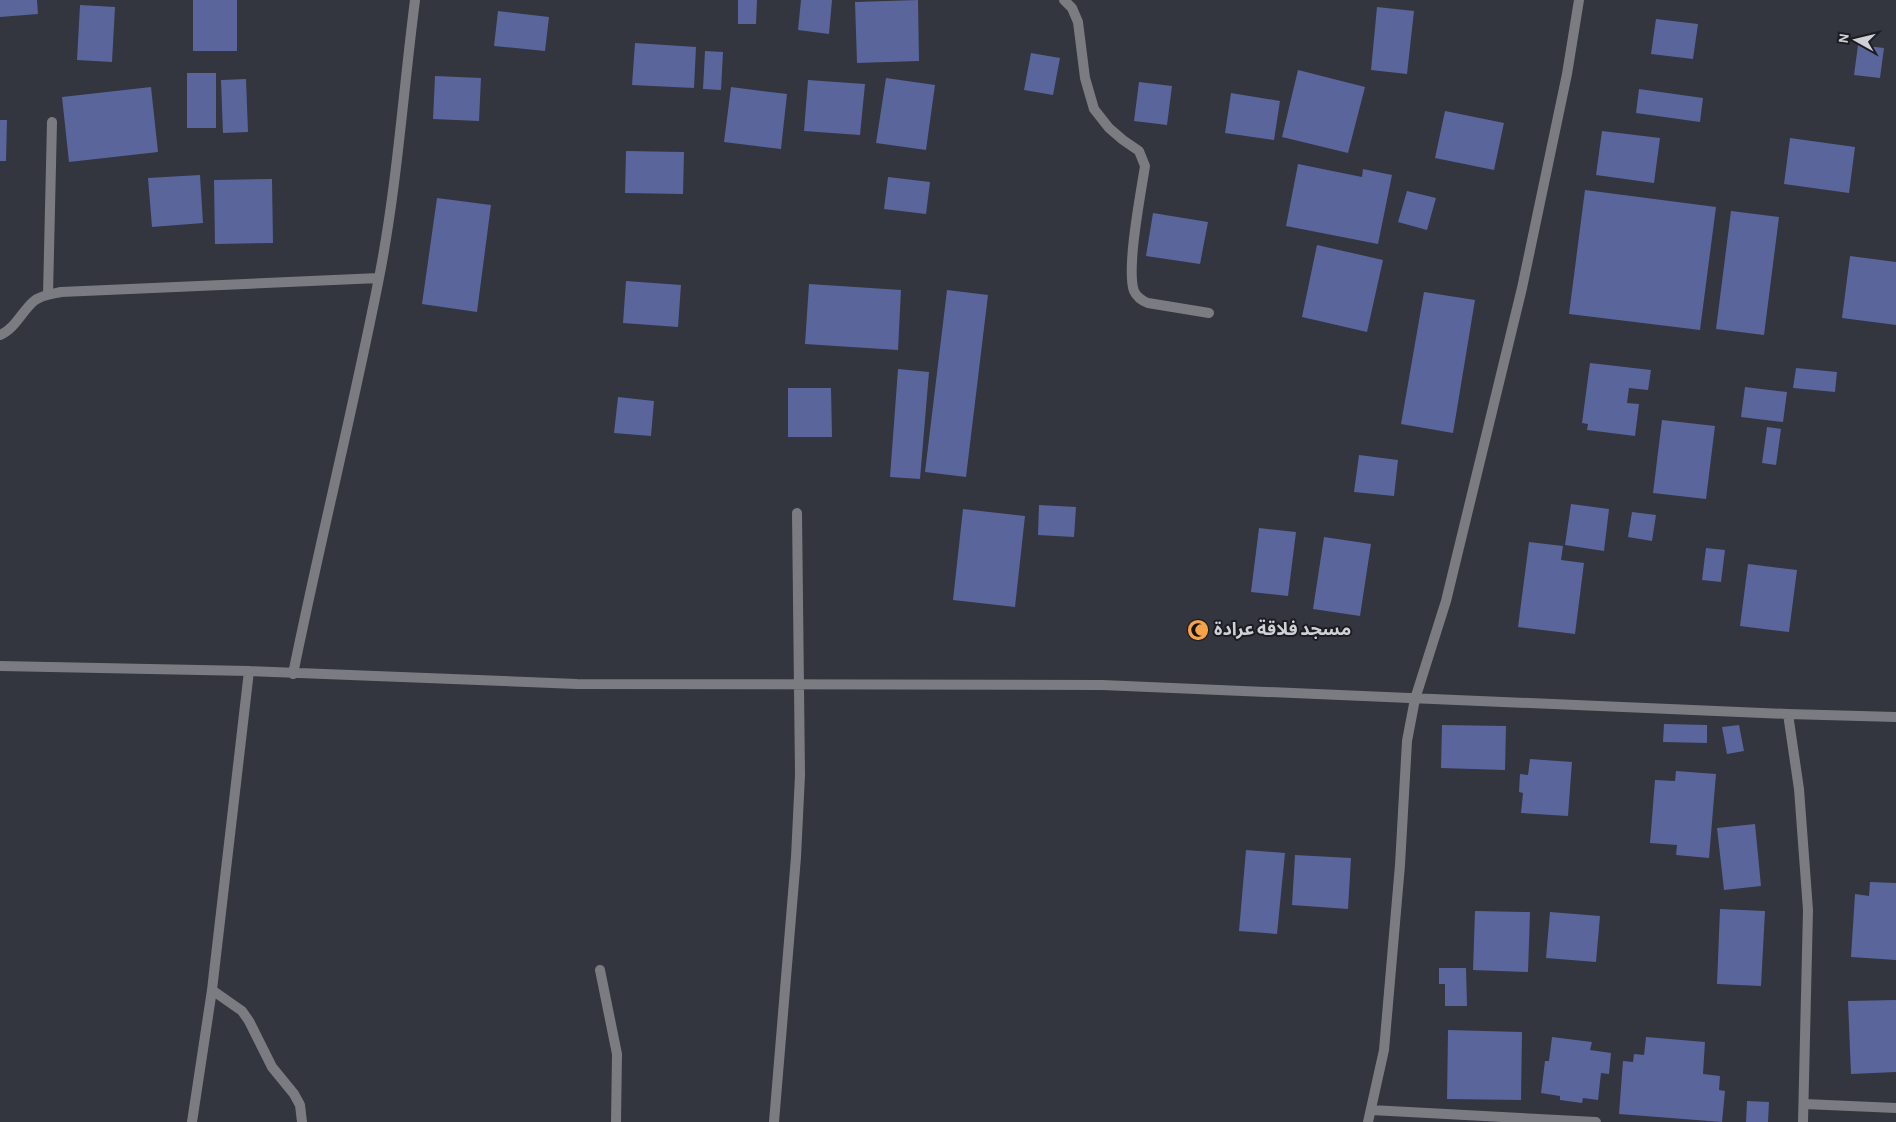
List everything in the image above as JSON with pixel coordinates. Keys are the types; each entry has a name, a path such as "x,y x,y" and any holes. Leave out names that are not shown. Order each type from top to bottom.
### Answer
{"street":[{"path":"293,674 314,570 379,278 396,170 406,67 415,0"},
{"path":"1064,0 1072,8 1078,22 1085,78 1094,109 1109,128 1139,151 1145,166 1131,269 1135,293 1143,302 1209,313"},
{"path":"1368,1122 1384,1050 1400,865 1407,741 1415,699 1446,601 1522,288 1567,74 1579,0"},
{"path":"48,295 52,122"},
{"path":"0,335 8,332 36,300 61,292 379,278"},
{"path":"774,1122 796,856 800,775 797,513"},
{"path":"0,666 249,671 577,684 1102,684 1415,699 1896,717"},
{"path":"192,1122 212,990 249,671"},
{"path":"1788,714 1799,789 1808,910 1803,1122"},
{"path":"600,970 618,1054 616,1122"},
{"path":"212,990 236,1006 246,1016 272,1067 300,1104 302,1122"},
{"path":"1804,1104 1896,1108"},
{"path":"1370,1110 1596,1122"}],"building":[{"path":"0,0 37,0 38,14 0,17"},
{"path":"193,0 237,0 237,51 193,51"},
{"path":"738,0 757,0 756,24 738,24"},
{"path":"801,0 832,0 829,34 798,30"},
{"path":"918,0 919,61 857,63 855,2"},
{"path":"80,5 115,7 112,62 77,60"},
{"path":"1377,7 1414,11 1407,74 1371,70"},
{"path":"498,11 549,17 545,51 494,46"},
{"path":"1656,19 1698,24 1693,59 1651,54"},
{"path":"635,43 696,47 694,88 632,85"},
{"path":"1858,45 1884,48 1880,78 1854,75"},
{"path":"705,51 723,52 721,90 703,89"},
{"path":"1031,53 1060,58 1053,95 1024,90"},
{"path":"1298,70 1365,87 1348,153 1282,137"},
{"path":"187,73 216,73 216,128 187,128"},
{"path":"435,76 481,78 479,121 433,119"},
{"path":"886,78 935,85 926,150 876,143"},
{"path":"246,79 248,132 223,133 221,80"},
{"path":"808,80 865,84 860,135 804,131"},
{"path":"1139,82 1172,86 1167,125 1134,121"},
{"path":"151,87 158,152 69,162 62,97"},
{"path":"731,87 787,94 781,149 724,142"},
{"path":"1639,89 1703,98 1700,122 1636,113"},
{"path":"1231,93 1280,101 1274,140 1225,133"},
{"path":"1445,111 1504,123 1494,170 1435,158"},
{"path":"0,120 7,120 6,161 0,161"},
{"path":"1602,131 1660,138 1654,183 1596,175"},
{"path":"1790,138 1855,147 1849,193 1784,184"},
{"path":"626,151 684,152 683,194 625,193"},
{"path":"1298,164 1362,177 1363,169 1392,175 1378,244 1286,226"},
{"path":"200,175 203,223 152,227 148,178"},
{"path":"888,177 930,182 926,214 884,209"},
{"path":"272,179 273,243 215,244 214,180"},
{"path":"1585,190 1716,207 1700,330 1569,314"},
{"path":"1407,191 1436,198 1427,230 1398,222"},
{"path":"437,198 491,205 477,312 422,304"},
{"path":"1731,211 1779,217 1764,335 1716,329"},
{"path":"1153,213 1208,222 1200,264 1146,256"},
{"path":"1317,245 1383,260 1367,332 1302,317"},
{"path":"1850,256 1896,262 1896,325 1842,318"},
{"path":"626,281 681,285 678,327 623,323"},
{"path":"809,284 901,290 898,350 805,344"},
{"path":"947,290 988,295 966,477 925,472"},
{"path":"1424,292 1475,300 1453,433 1401,424"},
{"path":"1590,363 1651,370 1648,390 1629,388 1627,403 1639,404 1635,436 1587,430 1588,424 1582,423"},
{"path":"1796,368 1837,372 1835,392 1793,388"},
{"path":"898,369 929,372 920,479 890,477"},
{"path":"1745,387 1787,392 1783,422 1741,417"},
{"path":"788,388 831,388 832,437 788,437"},
{"path":"618,397 654,401 651,436 614,433"},
{"path":"1662,420 1715,426 1706,499 1653,493"},
{"path":"1767,427 1781,429 1776,465 1762,463"},
{"path":"1359,455 1398,460 1394,496 1354,492"},
{"path":"1571,504 1609,509 1604,551 1565,545"},
{"path":"1039,505 1076,507 1074,537 1038,535"},
{"path":"963,509 1025,516 1015,607 953,600"},
{"path":"1632,512 1656,515 1652,541 1628,537"},
{"path":"1259,528 1296,532 1288,596 1251,592"},
{"path":"1324,537 1371,544 1360,616 1313,609"},
{"path":"1529,542 1563,546 1561,560 1584,563 1575,634 1518,627"},
{"path":"1706,548 1725,550 1721,582 1702,580"},
{"path":"1748,564 1797,570 1789,632 1740,626"},
{"path":"1664,724 1707,725 1707,743 1663,742"},
{"path":"1442,725 1506,726 1505,770 1441,768"},
{"path":"1739,725 1744,751 1727,754 1722,727"},
{"path":"1530,759 1572,762 1568,816 1521,813 1523,793 1519,792 1520,774 1528,775"},
{"path":"1676,771 1716,774 1709,858 1676,855 1677,845 1650,843 1655,780 1675,781"},
{"path":"1755,824 1761,886 1724,890 1717,828"},
{"path":"1246,850 1285,853 1277,934 1239,931"},
{"path":"1295,855 1351,858 1348,909 1292,905"},
{"path":"1870,882 1896,883 1896,960 1851,957 1855,894 1869,896"},
{"path":"1720,909 1765,911 1761,986 1717,984"},
{"path":"1475,911 1530,912 1528,972 1473,970"},
{"path":"1550,912 1600,916 1596,962 1546,958"},
{"path":"1439,968 1466,968 1467,1006 1445,1006 1445,984 1439,984"},
{"path":"1896,1000 1896,1072 1851,1074 1848,1001"},
{"path":"1448,1030 1522,1032 1521,1100 1447,1099"},
{"path":"1552,1037 1592,1042 1590,1050 1611,1053 1609,1074 1601,1073 1598,1100 1583,1098 1582,1103 1560,1100 1560,1096 1541,1093 1545,1061 1549,1061"},
{"path":"1646,1037 1705,1042 1703,1074 1720,1076 1719,1090 1725,1091 1722,1122 1619,1114 1623,1061 1633,1062 1634,1054 1644,1055"},
{"path":"1747,1101 1769,1102 1768,1122 1746,1122"}],"place":[{"name":"مسجد فلاقة عرادة","path":"1198,630"}]}
